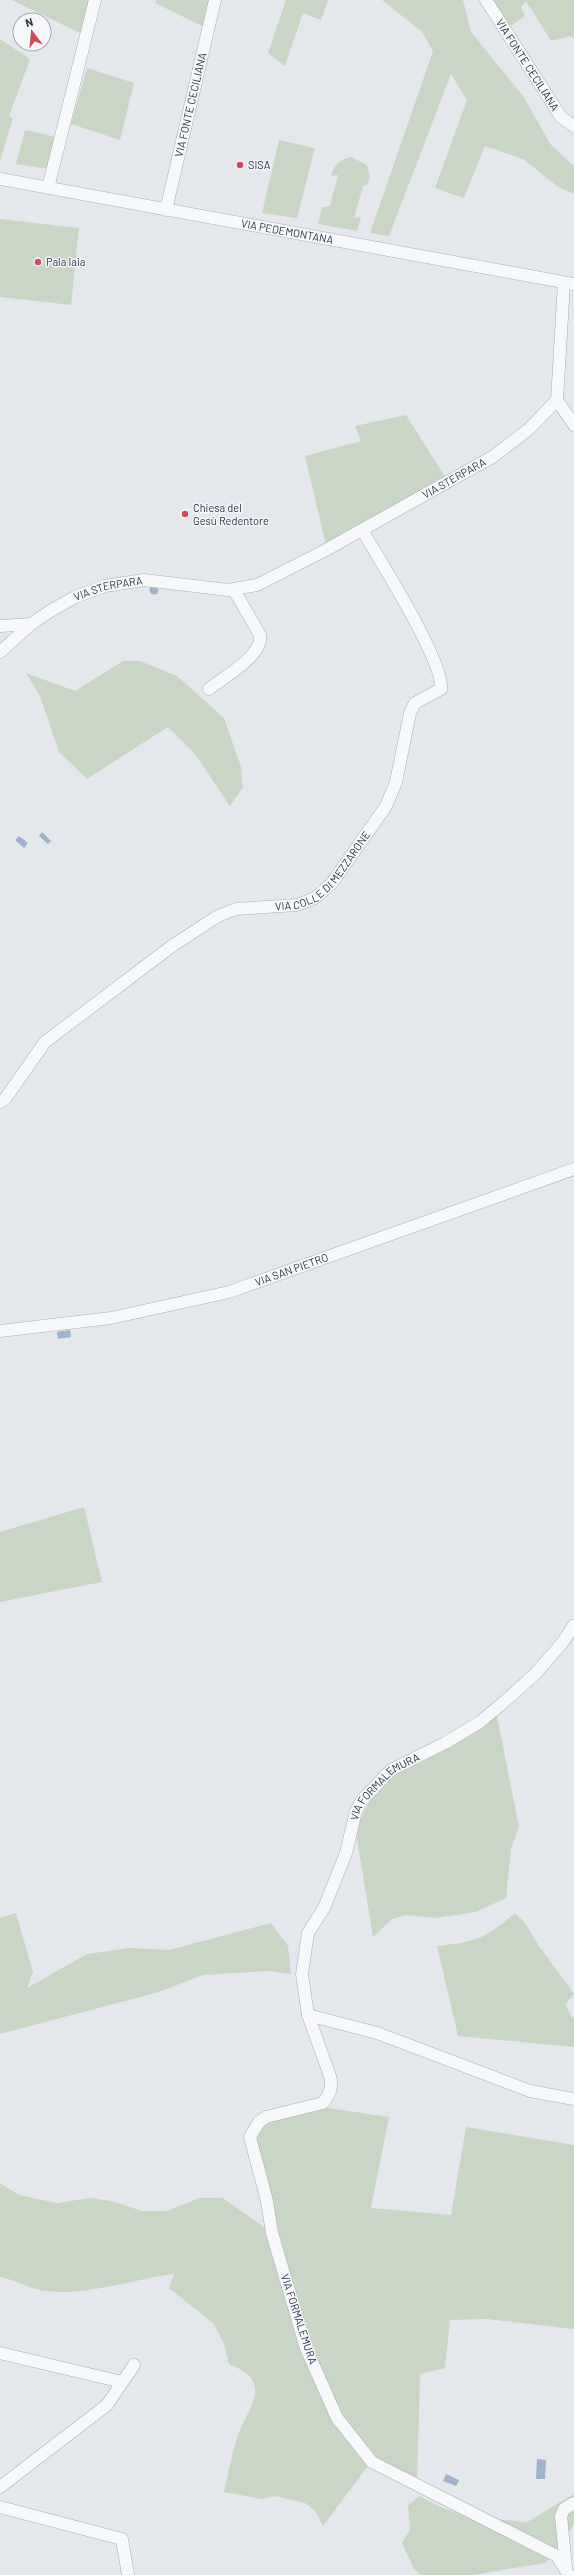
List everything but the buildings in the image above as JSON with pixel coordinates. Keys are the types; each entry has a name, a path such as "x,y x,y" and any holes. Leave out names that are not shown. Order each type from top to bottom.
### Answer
{"street":[{"path":"48,188 95,0"},
{"name":"VIA FONTE CECILIANA","path":"166,210 215,0"},
{"name":"VIA FONTE CECILIANA","path":"486,0 560,117 574,126"},
{"name":"VIA PEDEMONTANA","path":"0,179 569,284"},
{"path":"569,284 557,400 574,425"},
{"name":"VIA STERPARA","path":"0,652 31,624 75,597 122,582 162,581 234,590 249,588 268,580 362,530 494,456 529,429 557,400"},
{"name":"VIA COLLE DI MEZZARONE","path":"0,1102 5,1099 46,1042 172,946 218,916 236,909 297,905 315,898 332,883 386,806 396,782 410,713 415,703 441,689 442,678 425,641 362,530"},
{"path":"209,688 255,653 261,644 259,633 234,590"},
{"path":"0,626 31,624"},
{"name":"VIA SAN PIETRO","path":"0,1331 111,1318 229,1292 574,1169"},
{"name":"VIA FORMALEMURA","path":"568,2572 557,2556 523,2537 440,2498 372,2462 337,2418 306,2348 272,2233 265,2194 250,2142 253,2130 266,2118 323,2103 329,2094 332,2084 308,2015 302,1974 308,1933 324,1908 346,1854 356,1811 362,1800 391,1770 445,1743 480,1722 536,1673 563,1642 574,1624"},
{"path":"308,2015 377,2033 530,2091 574,2099"},
{"path":"0,2353 122,2382"},
{"path":"0,2487 107,2405 134,2365"},
{"path":"568,2572 561,2516 566,2507 574,2503"},
{"path":"0,2507 122,2539 128,2575"}],"green space":[{"path":"12,0 91,0 82,34 52,19 52,12 37,12"},
{"path":"156,0 210,0 204,27 155,3"},
{"path":"286,0 328,0 321,20 303,13 285,66 268,53"},
{"path":"382,0 463,0 471,32 523,96 551,145 574,166 574,194 558,187 523,159 485,146 464,198 435,188 467,100 451,74 389,236 370,233 433,51 422,32"},
{"path":"492,0 574,0 574,39 572,36 551,41 526,1 521,7 525,16 508,28"},
{"path":"0,39 12,47 12,52 20,52 30,59 9,116 13,118 0,162"},
{"path":"87,68 134,83 120,140 71,124"},
{"path":"25,130 56,137 48,169 16,164"},
{"path":"279,140 315,148 297,218 262,213"},
{"path":"351,157 367,165 370,176 368,184 363,186 354,218 361,217 357,231 318,224 322,207 330,206 338,175 331,176 334,169 338,163"},
{"name":"Pala Iaia","path":"0,219 79,228 71,305 0,297"},
{"path":"406,415 446,478 326,545 305,456 361,441 355,426"},
{"path":"123,661 140,661 177,676 224,718 241,767 243,787 230,806 195,754 168,727 87,779 59,752 40,696 26,673 75,691"},
{"path":"84,1507 102,1582 0,1602 0,1532"},
{"path":"497,1716 519,1827 511,1848 506,1898 476,1912 436,1918 406,1915 392,1919 373,1937 357,1839 362,1817 373,1797 390,1780 410,1764"},
{"path":"16,1913 33,1972 27,1988 87,1954 130,1948 169,1950 271,1923 288,1946 291,1974 268,1971 203,1975 159,1992 0,2034 0,1918"},
{"path":"515,1913 525,1923 539,1946 574,1994 565,2005 574,2020 574,2047 458,2036 437,1946 461,1943 479,1938 496,1929"},
{"path":"315,2106 389,2117 371,2208 451,2215 466,2127 574,2145 574,2329 487,2319 450,2320 445,2368 420,2374 417,2486 371,2462 323,2526 316,2512 305,2503 275,2496 262,2499 224,2492 236,2441 251,2407 255,2388 252,2379 243,2371 229,2364 224,2344 214,2324 169,2288 174,2274 94,2289 63,2292 41,2290 0,2277 0,2183 19,2195 57,2203 90,2198 112,2201 142,2211 167,2211 199,2198 223,2198 271,2232 252,2149 259,2122"},
{"path":"574,2494 574,2524 559,2549 545,2563 472,2575 421,2575 414,2569 402,2543 410,2529 408,2506 419,2496 443,2508 470,2517 527,2522"}],"water":[{"path":"152,586 156,586 158,590 156,594 152,594 150,592 150,588"},
{"path":"42,832 51,841 48,844 39,836"},
{"path":"19,836 28,843 24,848 15,840"},
{"path":"70,1330 71,1337 58,1339 57,1332"},
{"path":"537,2459 546,2460 545,2479 536,2479"},
{"path":"446,2474 459,2480 456,2486 443,2481"}],"place":[{"name":"SISA","path":"240,165"},
{"name":"Pala Iaia","path":"38,262"},
{"name":"Chiesa del Gesù Redentore","path":"185,514"}]}
